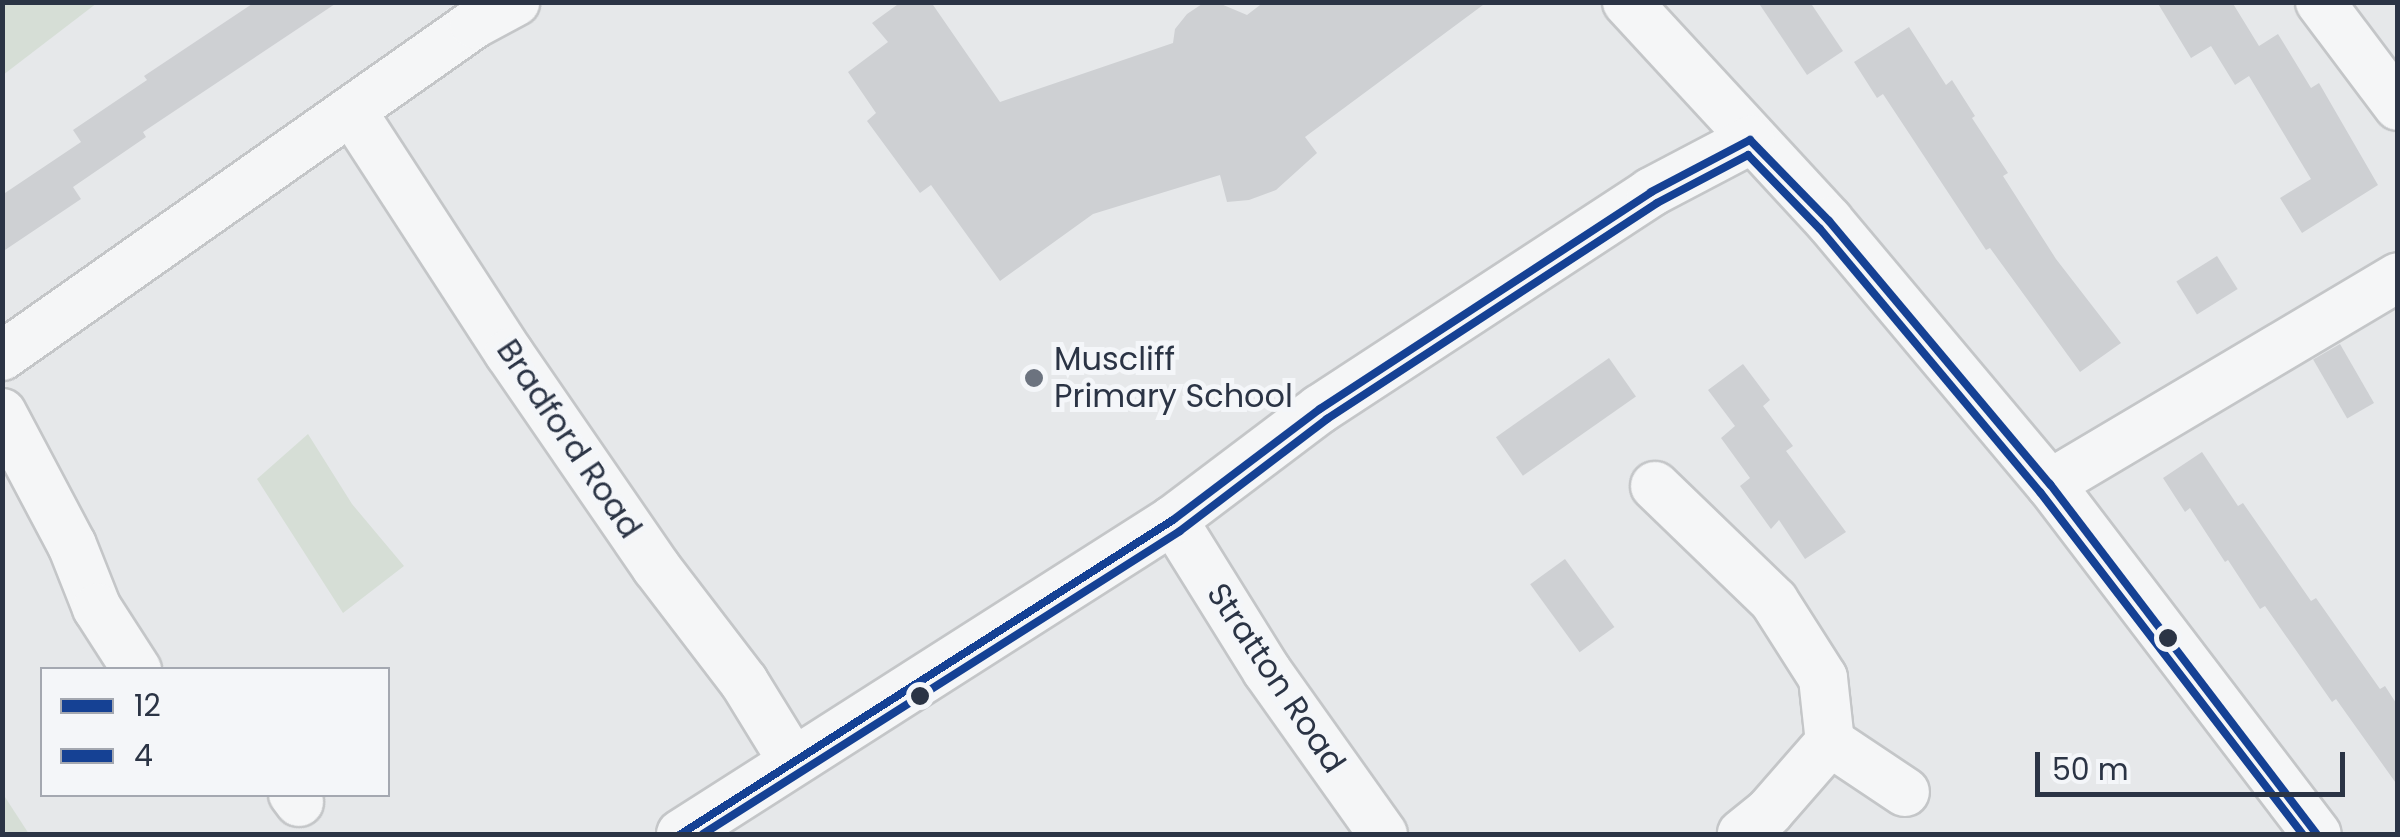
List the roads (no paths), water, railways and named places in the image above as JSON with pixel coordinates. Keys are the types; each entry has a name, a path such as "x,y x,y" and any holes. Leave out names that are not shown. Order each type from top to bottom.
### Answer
{"street":[{"path":"2,356 474,24 515,2"},
{"path":"1627,2 1750,140 1829,221 2050,484 2317,834"},
{"path":"2320,2 2398,106"},
{"name":"Bradford Road","path":"354,112 508,353 656,567 744,682 792,760"},
{"path":"681,834 1173,520 1336,398 1652,192 1750,140"},
{"path":"2050,484 2398,277"},
{"path":"2,413 72,545 97,608 135,667"},
{"path":"1655,486 1774,601 1824,678 1830,742 1769,812 1742,834"},
{"name":"Stratton Road","path":"1173,520 1268,672 1383,834"},
{"path":"1830,742 1905,792"}],"place":[{"name":"Muscliff Primary School","path":"1034,378"}]}
